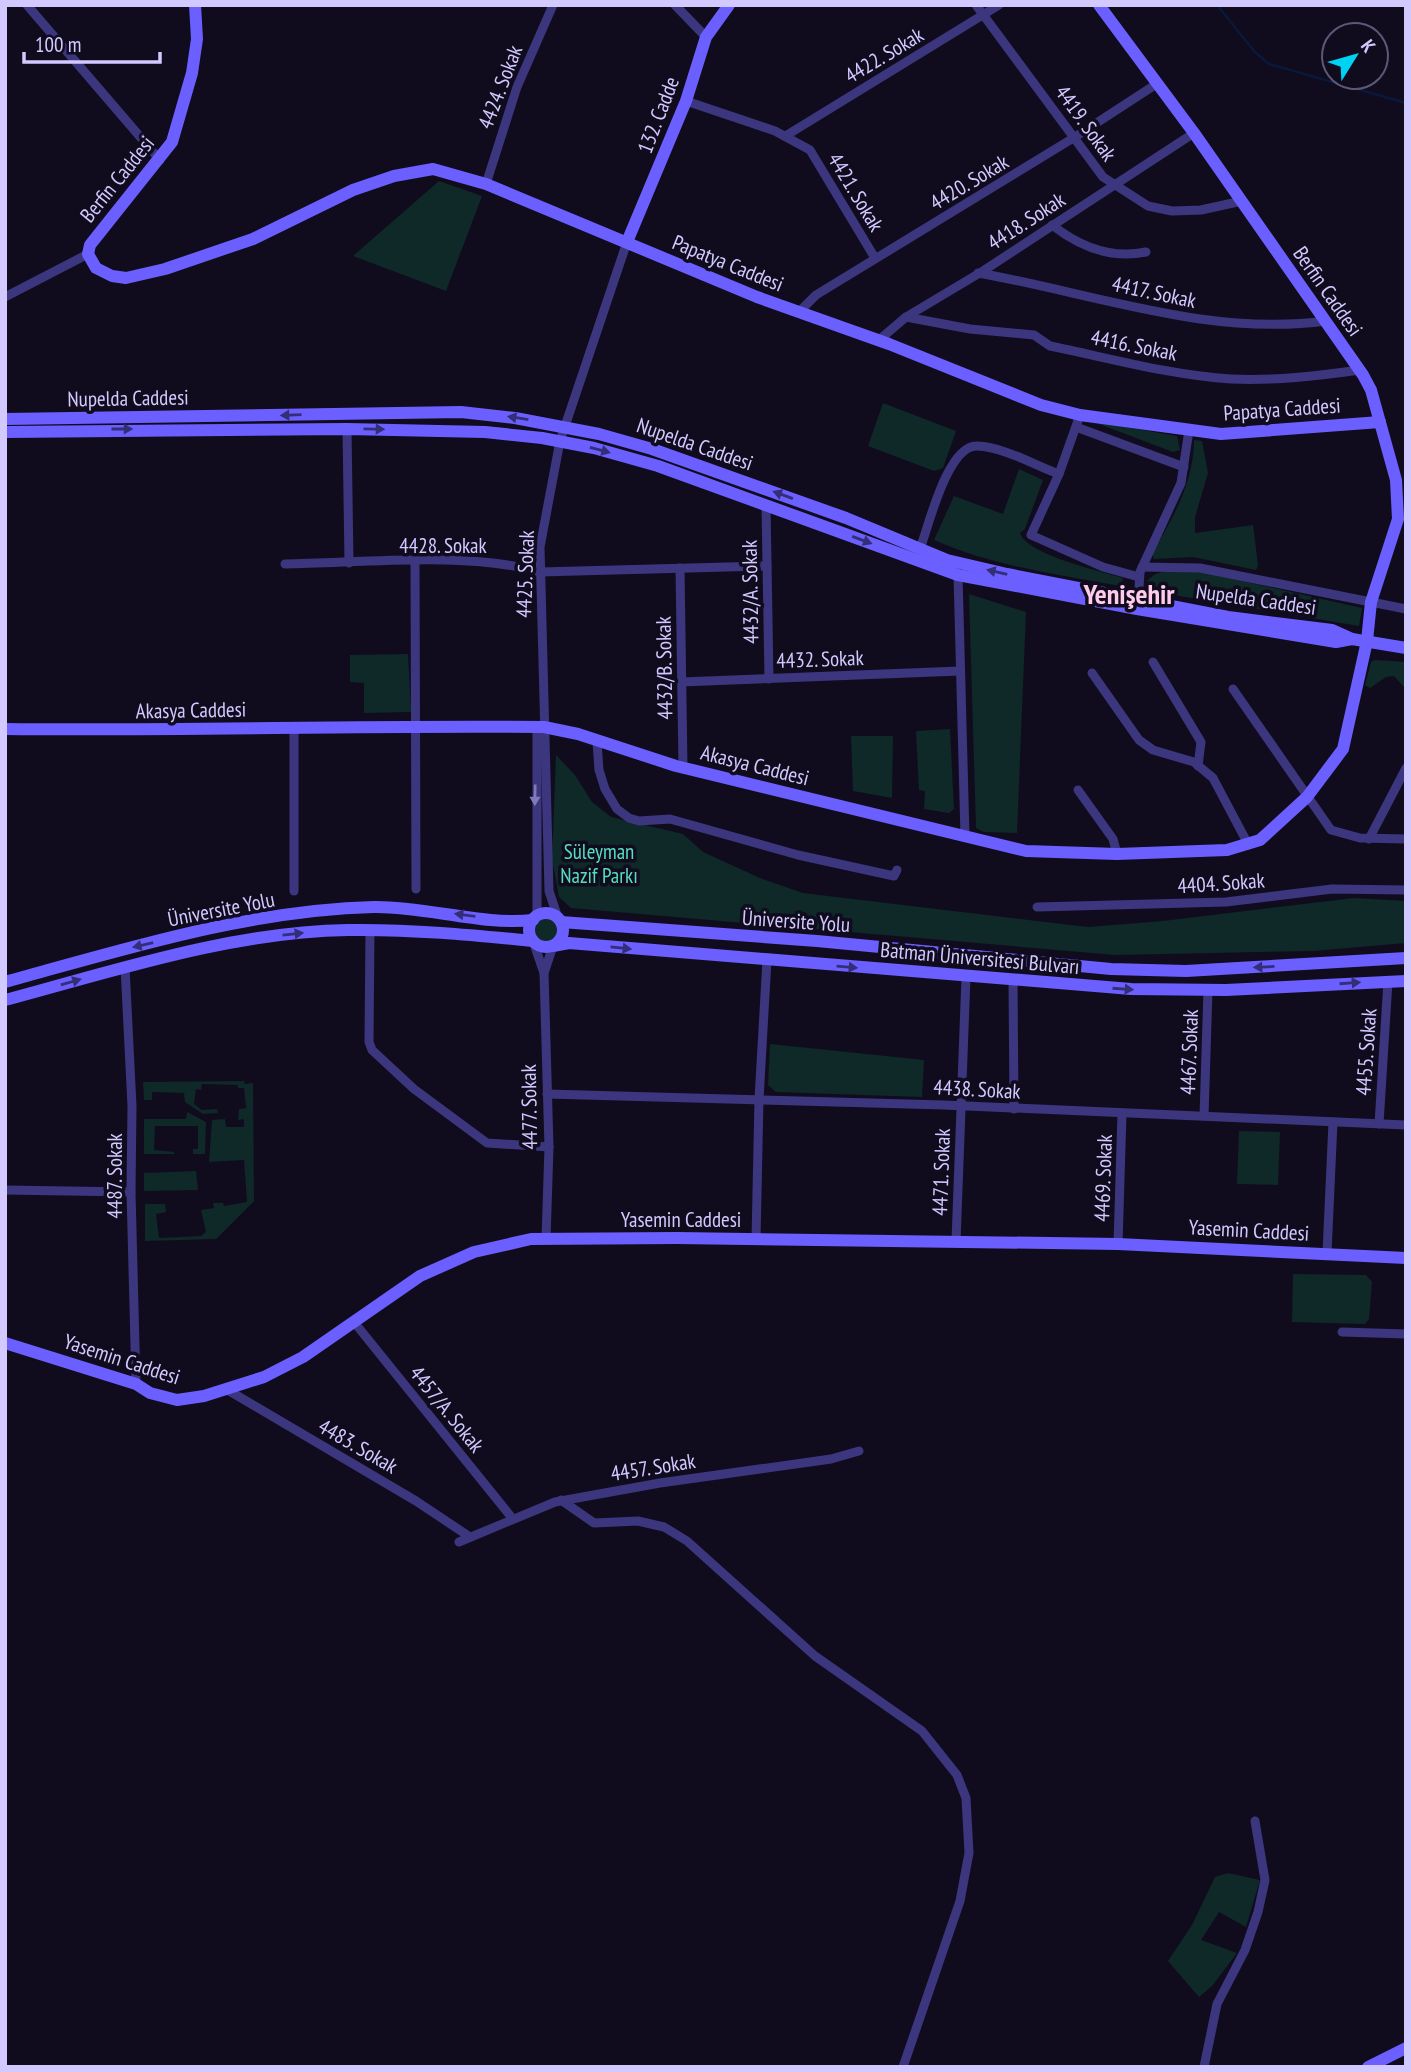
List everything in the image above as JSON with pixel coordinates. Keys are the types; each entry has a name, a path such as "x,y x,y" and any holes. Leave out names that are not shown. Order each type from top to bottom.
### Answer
{"street":[{"path":"27,5 160,160"},
{"name":"Berfin Caddesi","path":"88,254 93,239 172,142 192,73 197,39 195,5"},
{"name":"4424. Sokak","path":"485,184 517,87 553,5"},
{"path":"675,5 706,37"},
{"name":"132. Cadde","path":"627,242 686,101 706,37 729,5"},
{"name":"4419. Sokak","path":"976,5 1103,177 1148,206 1172,211 1201,210 1242,201"},
{"name":"4422. Sokak","path":"787,135 999,5"},
{"name":"Berfin Caddesi","path":"1099,5 1194,133 1360,370 1371,390 1396,480 1399,503 1398,519 1371,602 1367,642"},
{"name":"4420. Sokak","path":"799,312 816,295 1075,137 1158,83"},
{"name":"4421. Sokak","path":"686,101 787,135 810,150 875,258"},
{"name":"4418. Sokak","path":"879,340 906,317 978,274 1194,133"},
{"name":"Papatya Caddesi","path":"88,254 96,268 112,276 126,278 165,269 253,239 304,212 394,176 433,170 485,184 799,312 879,340 1078,421 1221,434 1380,422"},
{"path":"1052,225 1100,251 1126,256 1146,252"},
{"name":"4425. Sokak","path":"560,920 548,891 540,727 540,547 560,441 627,242"},
{"path":"5,297 88,254"},
{"name":"4417. Sokak","path":"978,274 1220,323 1302,324 1325,321"},
{"name":"4416. Sokak","path":"906,317 970,329 1034,335 1050,346 1167,371 1228,379 1272,380 1360,370"},
{"name":"Nupelda Caddesi","path":"5,419 461,412 565,427 665,453 846,518 947,560 1138,604"},
{"path":"1184,467 1078,421 1059,474 1032,529 1034,538 1141,572 1200,568 1406,609"},
{"path":"347,429 349,563"},
{"name":"Nupelda Caddesi","path":"5,432 347,429 485,432 560,441 658,466 958,575 1138,604 1336,642 1352,639 1406,648"},
{"path":"1138,604 1141,572 1177,492 1184,467 1189,430"},
{"path":"920,549 948,472 960,451 975,446 991,448 1059,474"},
{"name":"4432/A. Sokak","path":"766,506 769,679"},
{"path":"415,562 416,889"},
{"name":"4428. Sokak","path":"285,564 514,564 540,572 767,566"},
{"name":"4432/B. Sokak","path":"680,568 683,767"},
{"path":"958,575 965,836"},
{"name":"Akasya Caddesi","path":"5,729 168,731 295,727 540,727 683,767 1026,851 1116,854 1227,850 1260,840 1307,797 1343,749 1367,642"},
{"path":"1153,662 1201,742 1198,766"},
{"name":"4432. Sokak","path":"681,682 960,671"},
{"path":"1092,673 1139,740 1153,750 1198,766 1213,778 1248,844"},
{"path":"1233,689 1331,830 1369,839 1406,839"},
{"path":"294,891 295,727"},
{"path":"540,727 535,918 530,931 544,973"},
{"path":"597,742 598,770 605,789 617,809 629,818 639,821 670,819 798,855 894,876 897,870"},
{"path":"1369,839 1406,768"},
{"path":"1078,790 1113,839 1116,854"},
{"name":"4404. Sokak","path":"1037,907 1226,902 1332,889 1406,890"},
{"name":"Üniversite Yolu","path":"5,982 197,932 296,915 375,907 535,918"},
{"path":"535,918 548,913 560,920 563,934 553,946 544,973"},
{"name":"Üniversite Yolu","path":"560,920 1111,969 1186,971 1406,958"},
{"path":"5,1000 125,967 241,941 370,930 533,941 542,946 553,946"},
{"path":"370,930 369,1042 372,1050 414,1089 487,1143 548,1147"},
{"name":"Batman Üniversitesi Bulvarı","path":"553,946 569,943 1131,989 1208,990 1406,981"},
{"path":"756,1239 759,1099 767,960"},
{"name":"4487. Sokak","path":"125,967 132,1106 131,1192 136,1384"},
{"name":"4477. Sokak","path":"544,973 548,1147 546,1239"},
{"name":"4471. Sokak","path":"956,1241 965,977"},
{"path":"1013,980 1014,1109"},
{"name":"4455. Sokak","path":"1379,1124 1388,981"},
{"name":"4467. Sokak","path":"1204,1116 1208,990"},
{"name":"4438. Sokak","path":"547,1094 960,1106 1406,1125"},
{"name":"4469. Sokak","path":"1118,1244 1122,1113"},
{"path":"1327,1253 1333,1122"},
{"path":"5,1190 131,1192"},
{"name":"Yasemin Caddesi","path":"5,1343 136,1384 150,1393 177,1400 264,1377 303,1357 420,1276 474,1252 546,1239 1118,1244 1406,1258"},
{"name":"4457/A. Sokak","path":"354,1322 512,1518"},
{"path":"1342,1332 1406,1334"},
{"name":"4483. Sokak","path":"226,1389 416,1501 470,1536"},
{"name":"4457. Sokak","path":"458,1542 561,1500 831,1459 859,1451"},
{"path":"561,1500 594,1523 638,1521 664,1527 687,1541 815,1656 922,1731 957,1774 966,1798 970,1853 960,1901 903,2067"},
{"path":"1204,2067 1217,2004 1245,1950 1265,1880 1255,1821"},
{"path":"1368,2067 1406,2049"}],"green space":[{"path":"439,181 482,196 446,291 353,256"},
{"path":"883,403 956,431 943,468 934,471 868,446"},
{"path":"1091,421 1177,436 1180,450 1173,452"},
{"path":"1194,440 1202,441 1208,473 1195,517 1195,533 1253,525 1258,565 1256,570 1193,557 1154,559 1152,553 1175,513 1186,485"},
{"path":"1019,469 1043,480 1025,529 1020,533 1026,541 1050,555 1123,578 1121,586 1002,563 934,540 954,496 1003,514"},
{"path":"1193,570 1362,608 1359,626 1144,590 1151,577 1156,574"},
{"path":"969,594 1026,612 1017,833 984,832 976,828"},
{"path":"408,654 411,712 364,713 364,683 350,682 350,655"},
{"path":"1371,662 1406,662 1406,689 1394,676 1386,677 1370,688 1365,685"},
{"path":"950,729 954,809 949,813 924,809 925,791 919,790 916,731"},
{"path":"851,736 893,736 892,798 853,791"},
{"name":"Süleyman Nazif Parkı","path":"556,755 575,775 592,802 611,817 683,834 703,852 760,878 803,893 1088,927 1163,921 1354,898 1406,901 1406,943 1313,951 1115,955 571,908 559,897 552,859"},
{"path":"546,918 555,922 559,931 555,940 546,944 537,940 533,931 537,922"},
{"path":"770,1044 924,1060 922,1097 776,1092 768,1085"},
{"path":"245,1081 244,1084 253,1083 254,1201 216,1239 145,1241 145,1204 165,1204 166,1212 156,1214 159,1238 201,1236 206,1232 201,1210 214,1208 213,1203 223,1203 224,1206 247,1202 244,1160 209,1162 212,1120 225,1119 226,1127 244,1127 244,1119 238,1120 239,1109 246,1108 244,1088 238,1088 238,1085 202,1084 201,1090 196,1089 194,1104 202,1110 217,1109 218,1113 203,1114 185,1102 184,1093 152,1092 152,1100 144,1100 143,1082"},
{"path":"187,1112 206,1122 205,1154 193,1154 193,1149 198,1149 198,1126 155,1126 154,1150 174,1154 144,1154 144,1119 186,1119"},
{"path":"1239,1131 1280,1132 1278,1185 1237,1184"},
{"path":"196,1171 198,1190 144,1191 144,1173"},
{"path":"1293,1274 1366,1275 1372,1282 1369,1319 1365,1324 1292,1322"},
{"path":"1228,1873 1260,1880 1246,1927 1219,1912 1201,1940 1237,1953 1212,1986 1199,1997 1168,1961 1192,1925 1215,1877"}],"waterway":[{"path":"1217,5 1254,51 1269,64 1406,103"}],"district":[{"name":"Yenişehir","path":"1129,593"}]}
